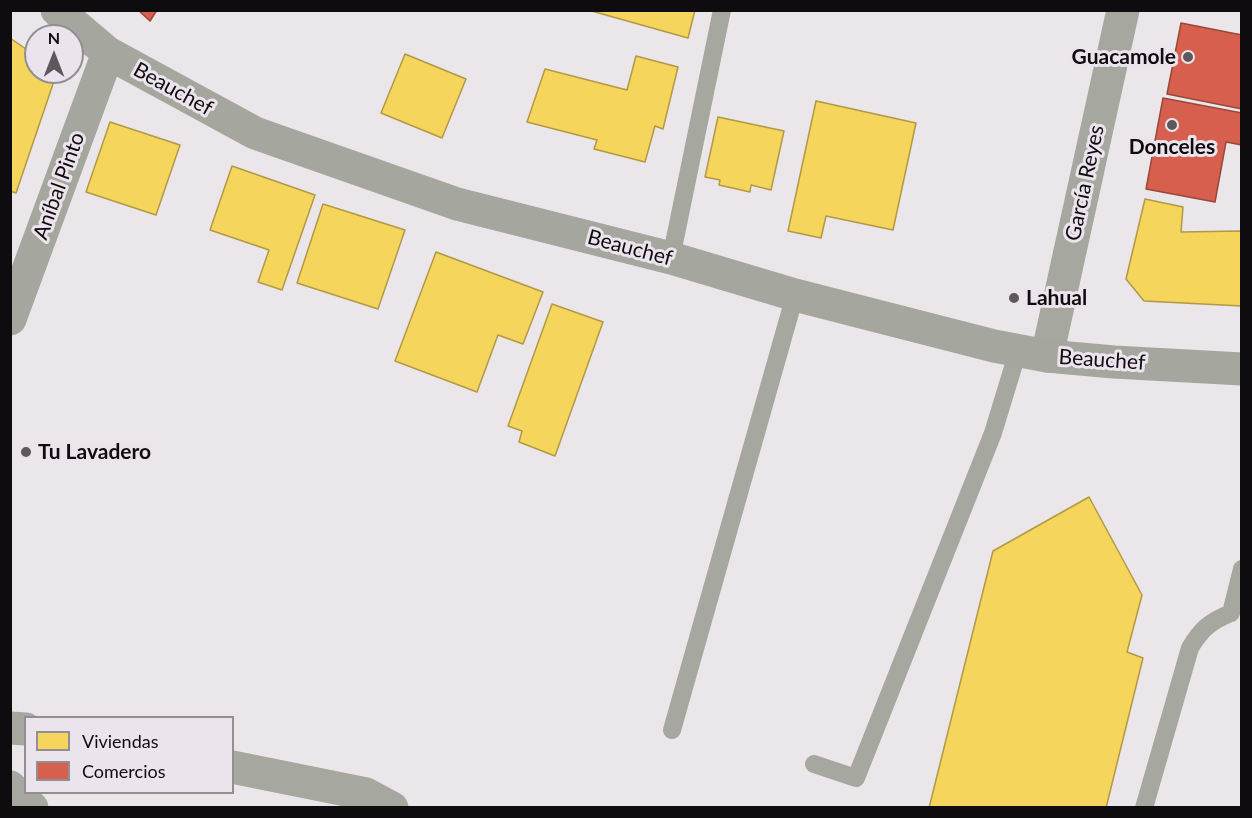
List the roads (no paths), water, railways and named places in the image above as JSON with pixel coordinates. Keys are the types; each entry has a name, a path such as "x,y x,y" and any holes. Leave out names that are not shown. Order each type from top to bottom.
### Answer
{"main road":[{"name":"Beauchef","path":"57,10 108,53 255,133 457,204 671,258 795,295 1032,354 1242,369"},
{"name":"Aníbal Pinto","path":"10,319 108,53"}],"street":[{"name":"García Reyes","path":"1032,354 1123,10"},
{"path":"234,767 366,794 392,807"},
{"path":"10,787 32,807"}],"lane":[{"path":"671,258 722,10"},
{"path":"672,730 795,295"},
{"path":"814,764 856,778 993,433 1032,354"},
{"path":"1144,807 1190,648 1200,631 1214,620 1236,619 1242,569"}],"place":[{"name":"Guacamole","path":"1188,57"},
{"name":"Donceles","path":"1172,125"},
{"name":"Lahual","path":"1014,298"},
{"name":"Tu Lavadero","path":"26,452"}]}
